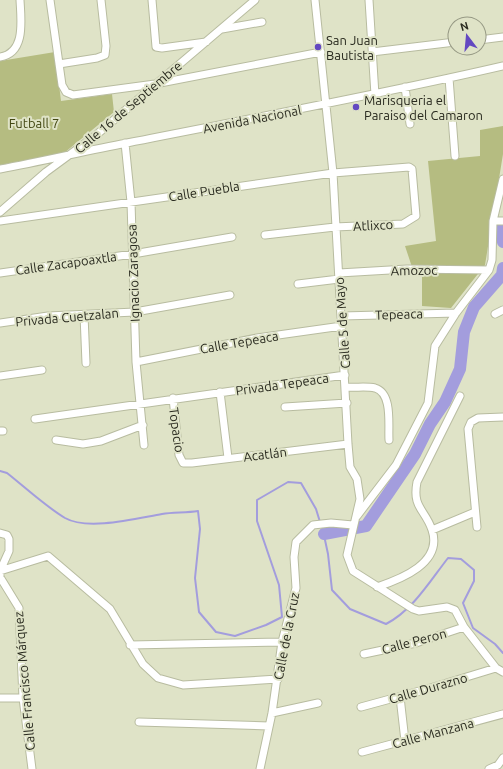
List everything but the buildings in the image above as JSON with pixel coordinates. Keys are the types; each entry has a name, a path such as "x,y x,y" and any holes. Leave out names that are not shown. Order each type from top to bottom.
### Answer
{"street":[{"path":"0,57 13,53 16,48 22,29 20,0"},
{"path":"50,0 62,85 66,92 73,95 155,84 320,52"},
{"path":"59,64 97,58 105,55 106,46 101,0"},
{"path":"152,0 156,46 162,48 206,42"},
{"name":"Calle 16 de Septiembre","path":"0,212 46,172 69,156 255,0"},
{"name":"Calle 5 de Mayo","path":"316,0 333,173 350,467 357,479 360,499 347,555 353,571 377,587 413,609 420,611 447,607 451,608 455,610 464,627"},
{"path":"369,0 375,94"},
{"path":"222,29 262,22"},
{"path":"487,39 503,37"},
{"path":"372,52 447,43"},
{"name":"Avenida Nacional","path":"0,169 69,156 125,143 326,105 503,66"},
{"path":"449,78 455,156"},
{"path":"406,87 410,124"},
{"name":"Ignacio Zaragosa","path":"125,143 131,202 136,362 144,445"},
{"name":"Calle Puebla","path":"0,221 333,173 409,167 414,173 416,216 411,221"},
{"path":"353,526 396,465 428,403 435,346 456,312 490,270 492,260 493,221 503,179"},
{"name":"Atlixco","path":"265,235 335,227 403,224 411,221"},
{"path":"493,221 503,221"},
{"name":"Calle Zacapoaxtla","path":"0,273 133,254 232,237"},
{"name":"Amozoc","path":"298,284 339,276 407,269 490,270"},
{"name":"Privada Cuetzalan","path":"0,323 48,316 135,312 230,295"},
{"path":"495,314 503,310"},
{"name":"Tepeaca","path":"342,316 456,312"},
{"path":"84,314 86,363"},
{"name":"Calle Tepeaca","path":"136,362 257,338 342,326"},
{"path":"0,376 42,370"},
{"name":"Privada Tepeaca","path":"220,392 345,375"},
{"path":"346,387 376,388 383,393 387,402 389,440"},
{"path":"35,419 220,392 228,458"},
{"path":"377,587 398,580 423,563 432,554 435,544 432,530 419,506 415,494 417,482 460,396"},
{"name":"Topacio","path":"173,398 179,455 182,462"},
{"path":"285,407 347,403"},
{"path":"477,527 468,429 471,422 478,418 503,417"},
{"path":"56,440 83,444 101,441 142,425"},
{"name":"Acatlán","path":"182,462 192,464 228,458 348,444"},
{"path":"432,530 475,512"},
{"name":"Calle de la Cruz","path":"260,769 278,679 282,642 296,588 294,557 296,542 313,525 325,524 353,526"},
{"path":"0,570 9,551 9,539 3,534"},
{"path":"0,570 48,556 110,609 130,645 143,664 158,678 183,685 278,679"},
{"name":"Calle Francisco Márquez","path":"0,570 2,582 19,608 23,698 32,769"},
{"path":"464,627 496,668 503,672"},
{"name":"Calle Peron","path":"364,654 416,643 464,627"},
{"path":"130,645 282,642"},
{"name":"Calle Durazno","path":"361,707 400,697 496,668"},
{"path":"400,697 405,741"},
{"path":"0,698 23,698"},
{"path":"272,713 318,703"},
{"name":"Calle Manzana","path":"362,752 503,714"},
{"path":"139,722 269,726"},
{"path":"489,769 498,767 503,758"}],"green space":[{"name":"Futball 7","path":"55,52 61,101 112,94 114,112 64,153 0,165 0,61"},
{"path":"503,126 503,154 485,265 451,308 422,306 422,267 412,267 405,246 436,241 428,161 480,156 480,130"}],"waterway":[{"path":"501,229 503,242"},
{"path":"324,534 366,526 415,454 430,424 445,402 460,369 464,332 474,307 502,275 503,268"},
{"path":"0,471 7,473 65,518 75,522 99,524 166,513 198,511 200,529 195,578 199,612 216,632 235,636 266,625 282,617 279,585 257,521 257,500 288,482 301,483 316,509 320,522"},
{"path":"322,526 328,554 332,590 350,609 386,624 396,618 413,603 448,558 461,559 474,570 474,581 463,603 473,628 495,644 503,653"}],"place":[{"name":"San Juan Bautista","path":"318,47"},
{"name":"Marisqueria el Paraiso del Camaron","path":"356,107"}]}
